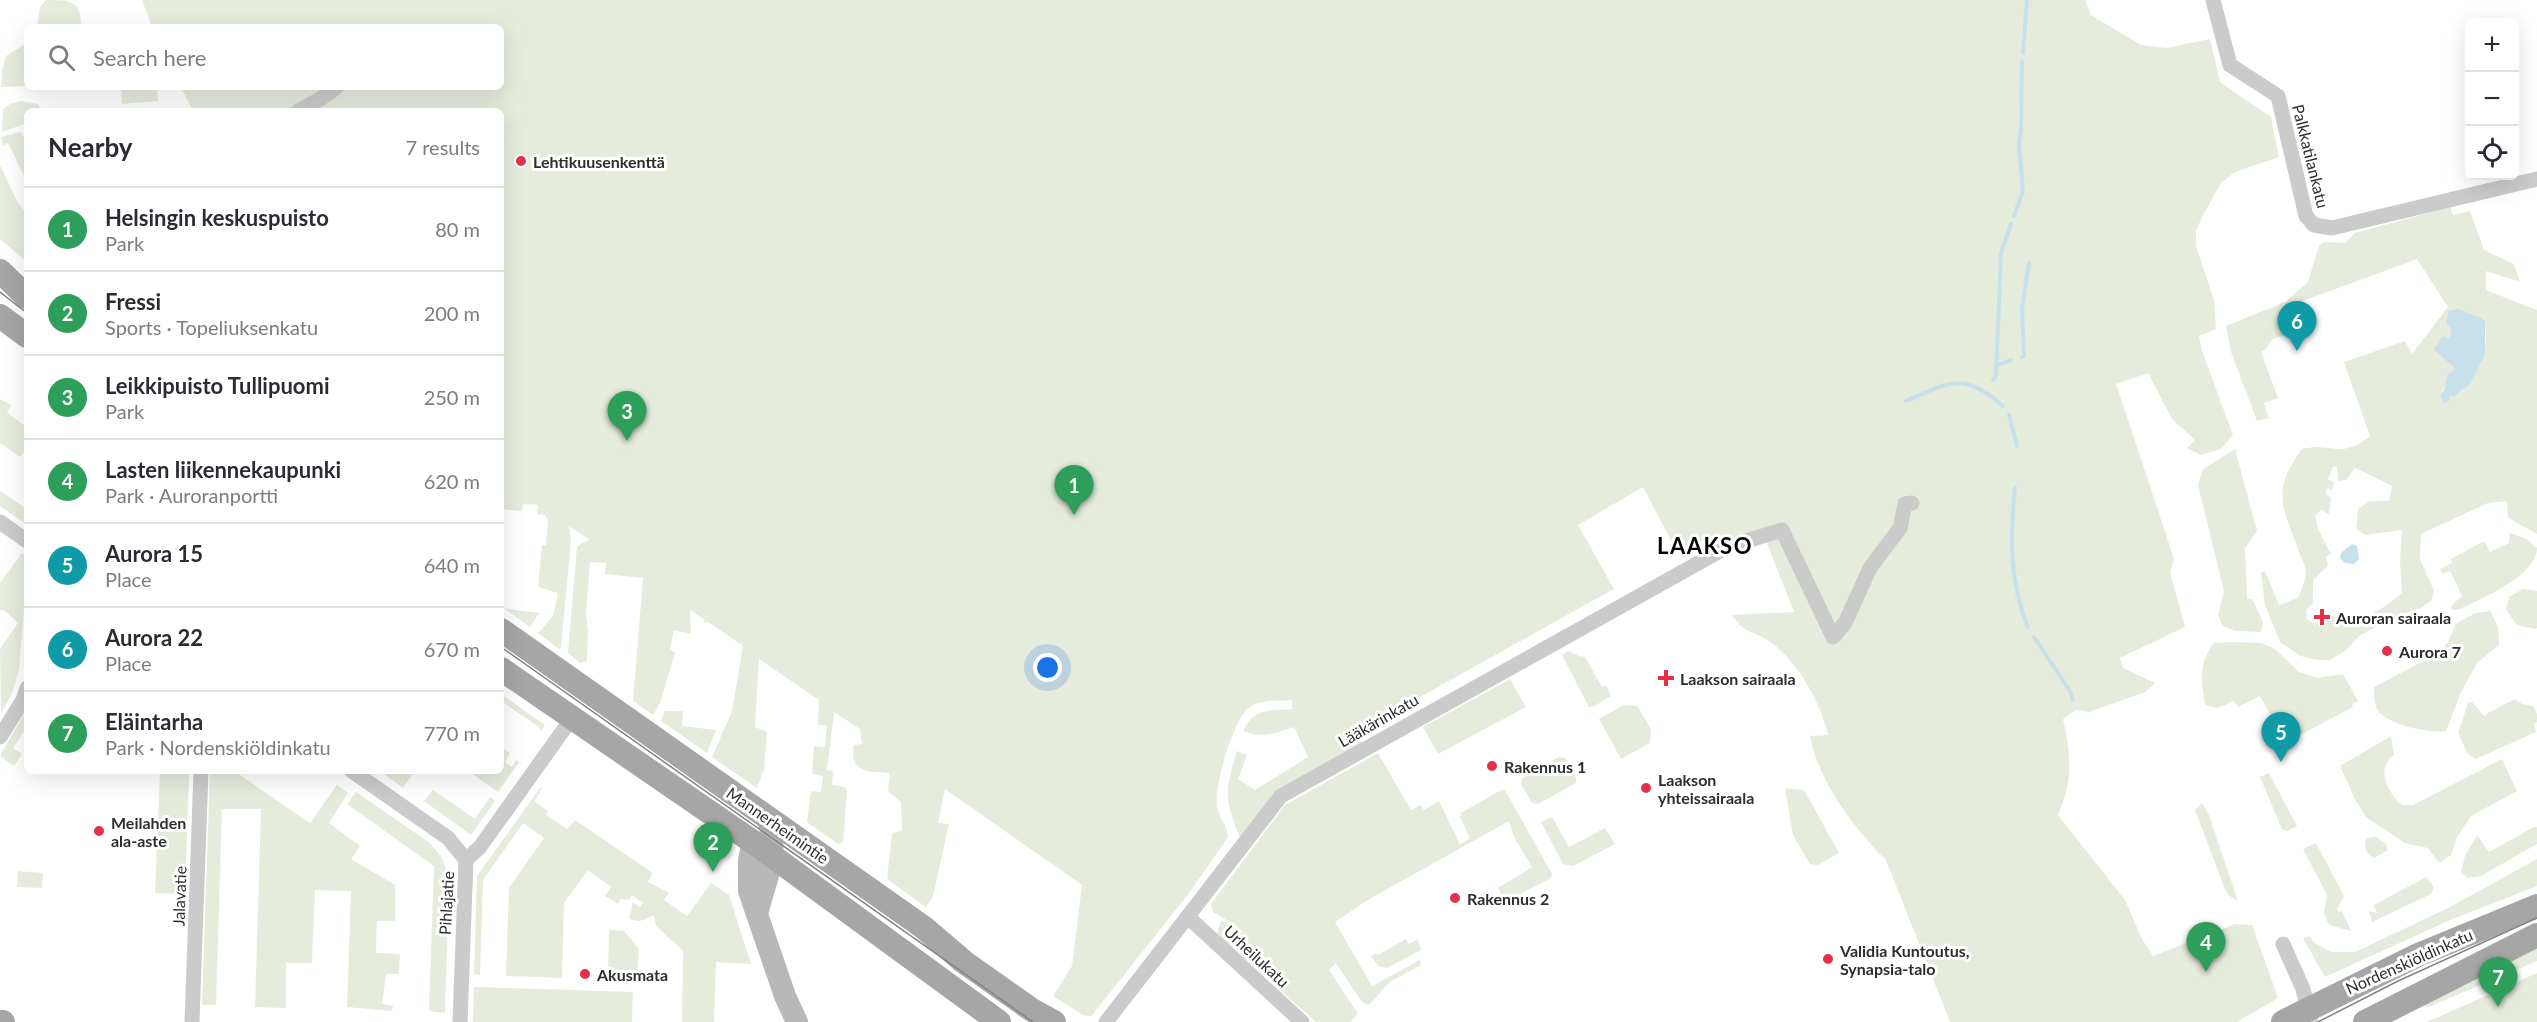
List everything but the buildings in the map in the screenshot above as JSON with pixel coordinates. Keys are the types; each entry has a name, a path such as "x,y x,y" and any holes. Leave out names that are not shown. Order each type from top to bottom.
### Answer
{"main road":[{"path":"0,271 24,294"},
{"path":"0,316 24,334"},
{"name":"Mannerheimintie","path":"504,632 923,927 964,962 1014,998 1054,1022"},
{"name":"Mannerheimintie","path":"504,671 773,856 999,1022"},
{"path":"757,914 773,856 773,833 767,819"},
{"path":"753,842 748,876 749,891 785,996 797,1022"},
{"name":"Nordenskiöldinkatu","path":"2283,1022 2310,1015 2418,955 2537,906"},
{"name":"Nordenskiöldinkatu","path":"2365,1022 2537,935"},
{"path":"784,1022 785,996"}],"street":[{"name":"Palkkatilankatu","path":"2213,0 2230,64 2278,96 2306,216 2314,225 2332,228 2537,179"},
{"path":"302,108 332,90"},
{"name":"Lääkärinkatu","path":"1106,1022 1281,796 1516,663 1727,547 1745,540 1782,530 1833,637 1845,623 1870,568 1900,528 1905,504 1912,503"},
{"path":"0,522 24,539"},
{"path":"0,737 24,697"},
{"path":"466,860 480,847 572,718"},
{"name":"Jalavatie","path":"192,1022 201,774"},
{"name":"Pihlajatie","path":"356,774 448,838 466,860 460,1022"},
{"name":"Urheilukatu","path":"1184,921 1302,1022"},
{"path":"2283,944 2303,989 2310,1015"}],"green space":[{"path":"46,0 73,3 79,11 81,24 37,24 40,7"},
{"path":"142,0 2085,0 2091,15 2141,45 2166,48 2210,39 2220,82 2271,117 2279,157 2235,172 2221,183 2196,232 2196,246 2214,300 2216,329 2199,336 2202,351 2233,435 2221,449 2201,455 2187,448 2195,440 2172,419 2148,373 2116,384 2174,559 2170,572 2185,627 2120,658 2123,668 2155,683 2145,692 2089,712 2076,710 2063,719 2070,767 2067,789 2058,815 2125,900 2142,939 2153,956 2235,924 2252,925 2278,998 2237,1022 1950,1022 1886,860 1850,819 1821,770 1810,736 1828,735 1814,696 1798,671 1779,649 1769,641 1745,629 1731,615 1794,612 1765,538 1710,536 1678,554 1643,487 1578,525 1614,589 1357,732 1364,745 1281,788 1263,807 1241,840 1231,814 1228,796 1237,751 1247,755 1238,779 1255,790 1308,757 1294,727 1263,735 1243,731 1257,714 1292,709 1292,700 1266,701 1251,706 1244,713 1232,738 1219,784 1217,807 1228,837 1190,892 1093,1014 1083,1015 1053,996 1072,966 1082,885 945,789 938,823 949,824 933,896 926,907 887,879 892,833 902,831 901,802 888,791 890,773 862,769 854,761 854,745 862,744 860,729 834,712 827,770 833,771 832,785 845,787 847,791 843,843 838,844 807,822 811,791 821,792 823,776 812,774 814,746 825,747 827,726 818,725 819,700 759,659 755,727 767,732 764,770 757,788 712,757 732,711 743,646 708,622 703,623 705,620 690,610 691,634 674,630 670,649 675,653 660,703 653,715 633,701 643,578 605,574 606,563 590,562 586,614 587,661 580,663 568,653 577,547 590,540 569,526 571,541 561,648 559,649 538,633 553,616 558,593 538,587 542,545 546,545 548,520 545,515 537,514 538,505 523,504 522,511 504,509 504,108 192,108 182,90 504,90 504,24 151,24"},
{"path":"24,45 24,86 1,87 6,56"},
{"path":"121,90 157,90 158,101 122,104"},
{"path":"21,101 38,104 40,108 24,108 24,124 2,132 3,109"},
{"path":"21,132 24,138 24,176 8,143 3,146 1,137"},
{"path":"0,165 18,203 24,210 24,259 0,239"},
{"path":"2450,207 2453,215 2470,211 2484,250 2514,264 2520,282 2486,271 2486,290 2537,310 2537,534 2508,518 2507,501 2488,503 2421,534 2420,559 2434,591 2431,601 2421,608 2394,617 2359,636 2345,651 2330,660 2317,660 2301,656 2280,642 2265,605 2261,573 2265,571 2279,605 2298,598 2306,574 2305,565 2284,509 2282,498 2286,476 2302,449 2312,447 2343,449 2360,443 2370,436 2344,362 2405,341 2412,354 2448,307 2417,259 2303,301 2310,328 2272,339 2266,349 2261,352 2278,398 2264,403 2269,418 2257,421 2231,352 2226,326 2285,302 2308,282 2319,245 2324,242 2345,243 2355,233","holes":["2486,327 2485,355 2470,381 2448,397 2440,394 2456,369 2449,338 2452,330","2333,467 2337,467 2338,481 2346,480 2355,468 2392,486 2389,501 2370,501 2358,509 2356,529 2365,535 2402,530 2400,561 2402,593 2384,607 2367,615 2349,618 2326,615 2314,624 2307,619 2306,610 2313,604 2313,580 2328,566 2326,557 2331,554 2318,529 2315,516 2321,510 2329,514 2331,498 2326,494 2327,488 2332,490 2334,482 2328,479"]},
{"path":"0,399 11,405 7,413 24,425 24,452 20,457 0,443"},
{"path":"2235,449 2257,531 2245,548 2247,599 2252,599 2263,622 2261,632 2236,631 2223,626 2218,615 2224,591 2198,485 2203,469"},
{"path":"0,491 24,507 24,523 0,506"},
{"path":"2510,533 2527,539 2537,548 2535,558 2528,568 2507,585 2461,609 2452,610 2451,606 2462,596 2450,571 2443,574 2440,569 2452,563 2451,559 2484,541 2490,552 2509,543"},
{"path":"22,553 24,555 24,608 19,669 13,691 1,713 0,649 18,623 5,611 0,610 0,583"},
{"path":"2523,589 2537,591 2537,628 2535,629 2517,625 2506,610 2509,597"},
{"path":"504,608 508,609 539,613 530,627"},
{"path":"2490,611 2498,627 2499,645 2477,663 2461,692 2446,731 2429,731 2407,726 2380,713 2375,705 2374,687 2439,653 2448,642 2456,624 2475,613"},
{"path":"2214,643 2261,643 2275,649 2299,672 2318,678 2343,674 2358,701 2352,704 2353,707 2285,743 2260,696 2238,707 2234,701 2218,708 2205,705 2202,672 2205,658"},
{"path":"1568,651 1581,657 1584,656 1602,687 1606,685 1611,696 1589,707 1562,655"},
{"path":"1510,679 1526,707 1438,754 1423,727"},
{"path":"504,696 545,725 541,731 539,727 504,703"},
{"path":"2515,699 2522,704 2533,706 2537,714 2537,722 2534,724 2536,732 2476,759 2468,754 2458,733 2468,703 2472,702 2485,717 2486,714"},
{"path":"1624,705 1637,706 1651,729 1650,743 1621,759 1599,719"},
{"path":"665,711 683,711 682,726 716,730 707,753 661,721"},
{"path":"24,714 24,732 13,748 22,754 14,766 1,757"},
{"path":"2391,736 2394,755 2388,761 2384,774 2388,788 2402,805 2413,805 2502,759 2517,791 2471,816 2457,837 2451,855 2439,863 2428,848 2405,843 2366,817 2340,766"},
{"path":"504,749 510,753 505,762 512,767 516,760 519,762 498,792 472,774 504,774"},
{"path":"1378,753 1411,810 1420,805 1424,810 1439,801 1460,844 1470,838 1460,817 1461,813 1501,790 1505,790 1552,874 1551,878 1505,902 1498,888 1532,867 1514,837 1509,821 1366,901 1335,922 1372,986 1420,960 1421,965 1390,982 1369,1005 1362,1002 1336,963 1329,970 1358,1014 1351,1022 1316,1022 1217,934 1221,921 1240,928 1213,912 1211,904 1285,805"},
{"path":"1559,757 1566,758 1576,778 1576,783 1538,804 1532,803 1521,784 1522,778"},
{"path":"2269,773 2297,826 2287,831 2282,829 2260,777"},
{"path":"160,774 189,774 185,894 155,893"},
{"path":"210,774 238,774 310,823 337,785 348,793 329,823 360,846 351,859 395,885 395,921 377,921 376,953 400,954 399,974 386,974 382,1004 393,1006 392,1011 347,1007 351,891 315,890 312,963 286,963 286,1008 255,1007 261,809 222,809 216,1005 202,1005"},
{"path":"384,774 412,775 403,788"},
{"path":"540,788 542,789 534,801 548,811 546,815 567,829 575,820 653,873 648,882 669,893 664,900 687,916 711,883 729,895 751,964 716,962 714,1022 682,1022 683,951 656,926 654,915 639,921 629,918 633,902 640,907 643,903 632,895 629,900 621,899 618,904 605,896 611,887 588,870 564,903 562,978 506,976 509,888 544,838 523,823 483,880 480,975 474,974 477,876"},
{"path":"1785,788 1804,790 1839,853 1818,865 1810,864 1793,835"},
{"path":"433,790 475,819 490,797 495,801 471,835 424,801"},
{"path":"356,792 430,843 442,858 449,880 445,1013 429,1011 434,866 347,804"},
{"path":"2202,803 2209,815 2238,901 2228,895 2224,887 2195,810"},
{"path":"1552,817 1569,847 1605,828 1615,844 1573,866 1563,864 1541,822"},
{"path":"2537,827 2537,844 2481,876 2467,878 2461,872 2465,856 2477,835 2489,852"},
{"path":"2376,837 2386,844 2388,850 2374,858 2367,852 2365,844 2367,838"},
{"path":"2316,843 2344,896 2337,909 2339,912 2342,911 2351,931 2329,925 2324,914 2327,895 2303,849"},
{"path":"2537,859 2537,886 2448,921 2325,977 2303,938 2309,936 2316,944 2331,952 2355,952 2448,908"},
{"path":"18,871 43,873 42,888 17,887"},
{"path":"2426,877 2434,887 2431,894 2372,922 2369,911 2377,913 2374,905"},
{"path":"609,930 624,931 639,949 637,978 608,977"},
{"path":"1406,939 1409,944 1418,939 1421,950 1387,968 1378,966 1371,956 1376,953 1378,955"},
{"path":"2537,943 2537,961 2431,1006 2426,1007 2423,1004"},
{"path":"2537,973 2537,1022 2427,1022"},
{"path":"474,987 633,992 632,1022 473,1022"}],"water":[{"path":"2458,309 2485,321 2485,355 2470,384 2454,396 2449,396 2449,400 2444,404 2440,394 2444,390 2447,375 2456,369 2434,350 2442,336 2449,338 2452,330 2446,323 2449,311"},
{"path":"2352,544 2357,546 2359,559 2354,564 2345,563 2340,558 2341,553"}],"waterway":[{"path":"2023,53 2027,0"},
{"path":"2014,216 2023,191 2019,145 2022,61"},
{"path":"1993,380 1996,376 2001,253 2011,224"},
{"path":"2022,357 2024,356 2022,309 2029,263"},
{"path":"1996,366 2011,360"},
{"path":"1906,401 1945,385 1956,383 1977,388 2003,406"},
{"path":"2009,415 2017,446"},
{"path":"2015,488 2012,559 2017,593 2028,627"},
{"path":"2034,637 2070,691 2073,700"}],"tram line":[{"path":"0,292 24,311"},
{"path":"504,649 1033,1022"},
{"path":"2318,1022 2398,981 2537,918"}],"place":[{"name":"Lehtikuusenkenttä","path":"521,161"},
{"name":"Aurora 22","path":"2297,351"},
{"name":"Leikkipuisto Tullipuomi","path":"627,441"},
{"name":"Helsingin keskuspuisto","path":"1074,515"},
{"name":"Auroran sairaala","path":"2322,617"},
{"name":"Aurora 7","path":"2387,651"},
{"name":"Laakson sairaala","path":"1666,678"},
{"name":"Aurora 15","path":"2281,762"},
{"name":"Rakennus 1","path":"1492,766"},
{"name":"Laakson yhteissairaala","path":"1646,788"},
{"name":"Meilahden ala-aste","path":"99,831"},
{"name":"Fressi","path":"713,872"},
{"name":"Rakennus 2","path":"1455,898"},
{"name":"Validia Kuntoutus, Synapsia-talo","path":"1828,959"},
{"name":"Lasten liikennekaupunki","path":"2206,972"},
{"name":"Akusmata","path":"585,974"},
{"name":"Eläintarha","path":"2498,1007"}],"district":[{"name":"LAAKSO","path":"1705,545"}]}
